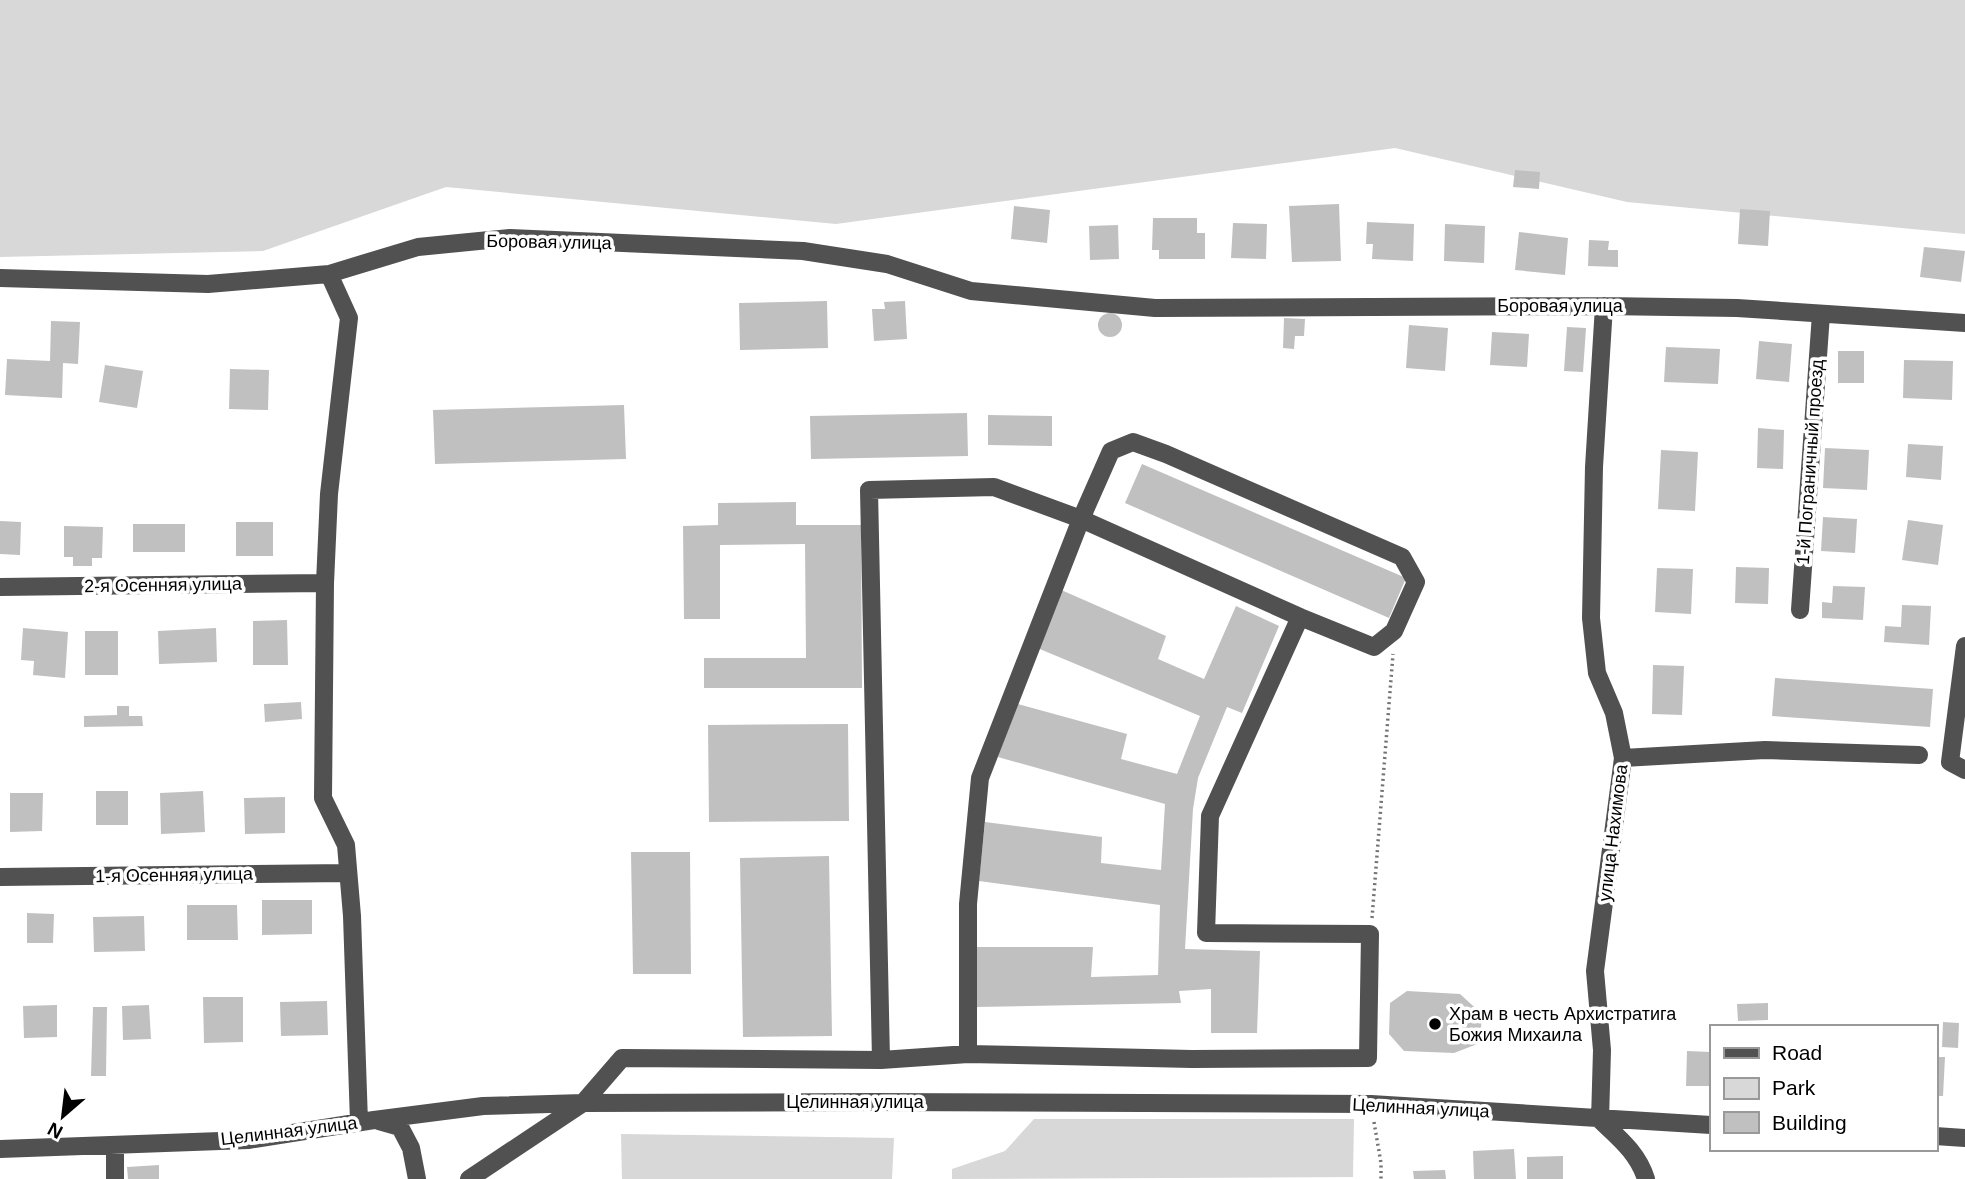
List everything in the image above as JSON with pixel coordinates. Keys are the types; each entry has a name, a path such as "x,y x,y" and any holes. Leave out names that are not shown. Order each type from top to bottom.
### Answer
{"street":[{"name":"Боровая улица","path":"0,278 208,284 328,274 418,247 510,238 803,251 887,264 971,291 1155,308 1737,308 1965,323"},
{"path":"328,274 349,318 329,494 325,583 323,798 346,845 367,1121 400,1128 411,1148 417,1179"},
{"name":"улица Нахимова","path":"1600,1120 1602,1050 1595,971 1623,758 1614,713 1597,673 1591,618 1594,467 1604,306"},
{"name":"1-й Пограничный проезд","path":"1800,610 1821,314"},
{"path":"881,1060 869,490 995,487 1082,519 1300,617 1374,647 1394,631 1416,582 1402,557 1166,454 1133,442 1111,451 1082,519 980,778 968,904 968,1054"},
{"name":"2-я Осенняя улица","path":"0,587 325,583"},
{"path":"469,1179 583,1103 622,1058 881,1060 968,1054 1192,1059 1368,1058 1370,934 1206,933 1210,816 1300,617"},
{"path":"1958,766 1965,646"},
{"path":"1623,758 1765,750 1919,754"},
{"name":"1-я Осенняя улица","path":"0,877 347,873"},
{"name":"Целинная улица","path":"0,1149 248,1140 483,1106 583,1103 1371,1104 1710,1125"},
{"path":"1600,1120 1632,1150 1646,1179"},
{"path":"1937,1136 1965,1138"},
{"path":"115,1145 115,1179"}],"path":[{"path":"1370,934 1394,631"}],"green space":[{"path":"0,0 1965,0 1965,234 1627,202 1395,148 836,224 446,187 263,251 0,257"},
{"path":"1034,1119 1354,1119 1353,1177 952,1179 952,1169 1005,1151"},
{"path":"621,1134 894,1138 892,1179 622,1179"}],"building":[{"path":"1515,170 1540,172 1539,189 1513,187"},
{"path":"1339,204 1341,261 1292,262 1289,206"},
{"path":"1014,206 1050,210 1047,243 1011,239"},
{"path":"1740,209 1770,211 1768,246 1738,244"},
{"path":"1153,218 1197,218 1197,233 1205,233 1205,259 1159,259 1159,250 1152,250"},
{"path":"1367,222 1414,224 1413,261 1372,259 1373,244 1366,244"},
{"path":"1233,223 1267,224 1266,259 1231,258"},
{"path":"1445,224 1485,226 1484,263 1444,261"},
{"path":"1118,225 1119,259 1090,260 1089,226"},
{"path":"1519,232 1568,238 1565,275 1515,270"},
{"path":"1589,240 1609,241 1608,250 1618,250 1618,267 1588,266"},
{"path":"1924,247 1965,251 1961,282 1920,277"},
{"path":"827,301 828,348 740,350 739,303"},
{"path":"905,301 907,339 874,341 872,309 885,309 884,302"},
{"path":"1110,313 1119,316 1122,325 1119,334 1110,337 1101,334 1098,325 1101,316"},
{"path":"1284,318 1305,319 1304,336 1295,336 1294,349 1283,348"},
{"path":"51,321 80,322 78,364 63,363 62,398 5,395 7,359 50,361"},
{"path":"1409,325 1448,328 1445,371 1406,368"},
{"path":"1567,327 1586,328 1583,372 1564,371"},
{"path":"1492,332 1529,334 1527,367 1490,365"},
{"path":"1759,341 1792,344 1789,382 1756,379"},
{"path":"1666,347 1720,349 1718,384 1664,382"},
{"path":"1838,351 1864,351 1864,383 1838,383"},
{"path":"1904,360 1953,361 1952,400 1903,398"},
{"path":"105,365 143,371 137,408 99,402"},
{"path":"230,369 269,370 268,410 229,409"},
{"path":"624,405 626,459 435,464 433,410"},
{"path":"967,413 968,456 811,459 810,416"},
{"path":"988,415 1052,416 1052,446 988,445"},
{"path":"1758,428 1784,430 1783,469 1757,468"},
{"path":"1908,444 1943,446 1941,480 1906,477"},
{"path":"1825,448 1869,450 1867,490 1823,488"},
{"path":"1661,450 1698,452 1695,511 1658,509"},
{"path":"1142,464 1406,578 1389,618 1125,503"},
{"path":"796,502 796,525 861,525 862,688 704,688 704,658 806,658 805,544 720,545 720,619 684,619 683,526 718,525 718,503"},
{"path":"1823,517 1857,519 1855,553 1821,551"},
{"path":"1908,520 1943,525 1938,565 1902,560"},
{"path":"0,521 21,522 20,555 0,554"},
{"path":"236,522 273,522 273,556 236,556"},
{"path":"133,524 185,524 185,552 133,552"},
{"path":"64,526 103,527 102,558 92,558 92,566 73,566 73,557 64,557"},
{"path":"1736,567 1769,568 1768,604 1735,603"},
{"path":"1657,568 1693,569 1691,614 1655,612"},
{"path":"1833,586 1865,587 1863,620 1822,618 1822,602 1832,603"},
{"path":"1059,589 1166,636 1158,659 1204,679 1236,606 1279,626 1242,713 1227,707 1198,778 1193,809 1185,949 1260,951 1257,1033 1211,1033 1211,989 1179,991 1181,1003 976,1007 976,947 1093,947 1091,977 1158,975 1160,905 979,881 985,822 1102,837 1101,863 1161,870 1165,804 998,757 1014,703 1127,734 1121,759 1177,774 1200,716 1035,647"},
{"path":"1902,605 1931,606 1929,645 1884,642 1885,626 1901,627"},
{"path":"287,620 288,665 253,665 253,621"},
{"path":"23,628 68,632 65,678 33,675 34,661 21,660"},
{"path":"216,628 217,662 159,664 158,631"},
{"path":"85,631 118,631 118,675 85,675"},
{"path":"1653,665 1684,666 1682,715 1652,714"},
{"path":"1775,678 1933,689 1930,727 1772,716"},
{"path":"301,702 302,719 265,722 264,704"},
{"path":"117,706 129,706 129,716 142,716 143,726 84,727 84,716 117,715"},
{"path":"848,724 849,821 709,822 708,725"},
{"path":"96,791 128,791 128,825 96,825"},
{"path":"203,791 205,832 161,834 160,793"},
{"path":"10,793 43,793 42,831 10,832"},
{"path":"285,797 285,833 245,834 244,798"},
{"path":"631,852 690,852 691,974 633,974"},
{"path":"829,856 832,1036 743,1037 740,858"},
{"path":"262,900 312,900 312,934 262,935"},
{"path":"187,905 237,905 238,940 187,940"},
{"path":"27,913 54,914 53,943 27,943"},
{"path":"144,916 145,951 94,952 93,917"},
{"name":"Храм в честь Архистратига Божия Михаила","path":"1407,991 1460,994 1482,1014 1480,1043 1454,1053 1404,1051 1389,1034 1390,1003"},
{"path":"203,997 243,997 243,1042 204,1043"},
{"path":"327,1001 328,1035 281,1036 280,1002"},
{"path":"1768,1003 1768,1020 1738,1021 1737,1004"},
{"path":"57,1005 57,1037 24,1038 23,1006"},
{"path":"149,1005 151,1039 123,1040 122,1006"},
{"path":"93,1007 107,1007 106,1076 91,1076"},
{"path":"1943,1022 1959,1023 1958,1048 1942,1047"},
{"path":"1687,1051 1710,1052 1710,1086 1686,1086"},
{"path":"1937,1057 1945,1057 1943,1096 1937,1096"},
{"path":"1514,1149 1516,1179 1474,1179 1473,1151"},
{"path":"1563,1156 1563,1179 1527,1179 1527,1157"},
{"path":"159,1165 159,1179 128,1179 127,1167"},
{"path":"1445,1170 1446,1179 1414,1179 1413,1171"}],"place":[{"name":"Храм в честь Архистратига Божия Михаила","path":"1435,1024"}]}
